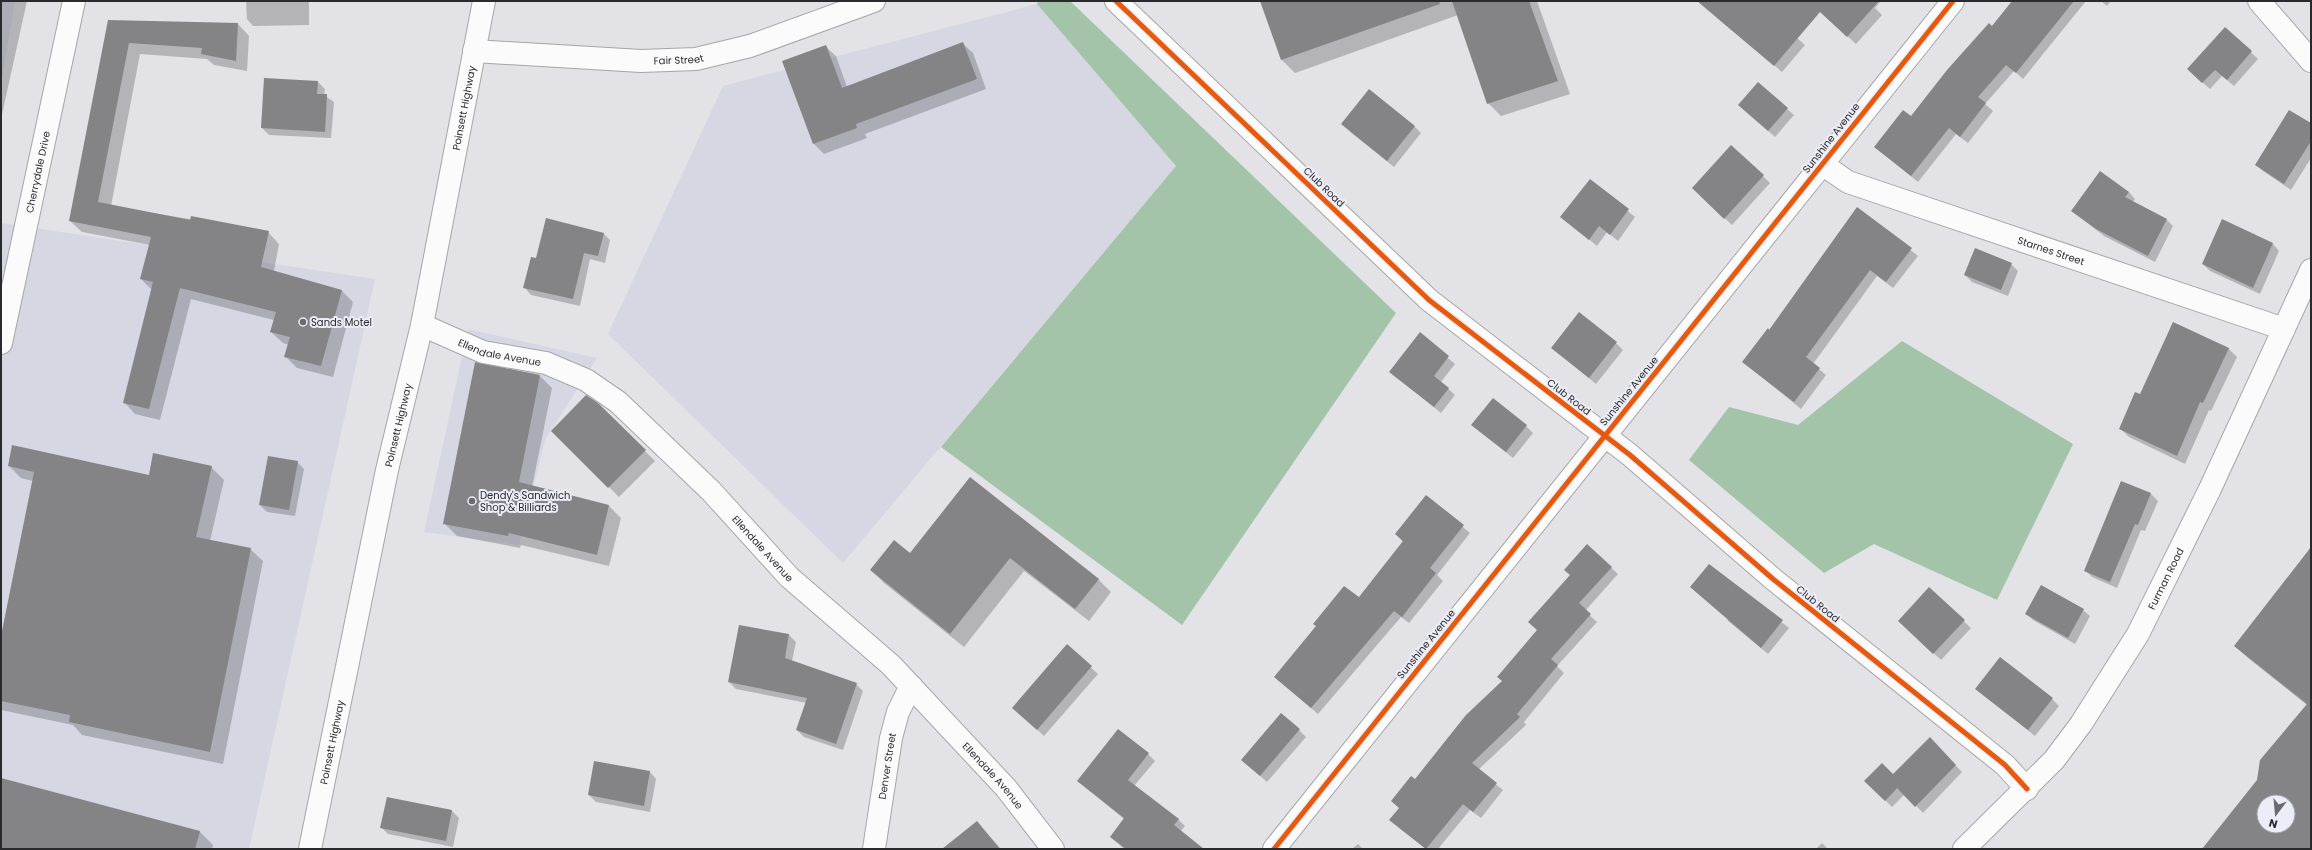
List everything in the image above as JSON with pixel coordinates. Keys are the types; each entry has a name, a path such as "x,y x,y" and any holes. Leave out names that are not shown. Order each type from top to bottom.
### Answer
{"main road":[{"name":"Cherrydale Drive","path":"1,343 74,1"},
{"name":"Poinsett Highway","path":"310,849 387,470 422,325 484,1"},
{"name":"Fair Street","path":"474,51 640,61 696,59 750,46 874,1"},
{"name":"Club Road","path":"1116,1 1429,300 1630,455 1773,579 2005,765 2027,788"},
{"name":"Sunshine Avenue","path":"1274,849 1953,1"},
{"path":"2259,1 2311,61"},
{"name":"Starnes Street","path":"1822,164 1848,182 2284,329"},
{"name":"Furman Road","path":"1964,849 2054,760 2081,724 2138,634 2208,491 2311,270"},
{"name":"Ellendale Avenue","path":"422,325 483,352 546,363 586,380 618,402 711,490 790,577 891,665 1006,788 1053,849"},
{"name":"Denver Street","path":"874,849 891,738 898,712 911,686"}],"shaded area":[{"path":"1,1 15,1 1,85"},
{"path":"1037,4 1176,166 843,563 608,334 723,86"},
{"path":"1,223 375,279 249,849 1,849"},
{"path":"468,329 597,358 545,440 519,545 424,532"}],"green space":[{"path":"1038,1 1070,1 1396,313 1182,625 941,447 1176,166 1037,4"},
{"path":"1902,341 2073,444 1997,600 1874,544 1824,573 1689,460 1729,407 1798,425"}],"building":[{"path":"1260,1 1439,1 1440,4 1281,60"},
{"path":"1452,1 1529,1 1558,81 1487,104"},
{"path":"1697,1 1879,1 1847,37 1820,12 1774,66"},
{"path":"2012,1 2074,1 2016,73 2006,65 1978,97 1986,103 1960,137 1949,128 1911,176 1874,147 1903,110 1911,116 1947,70 1989,23 1992,26"},
{"path":"108,20 238,23 236,61 201,54 202,48 129,43 98,202 190,220 191,216 269,231 261,267 342,290 321,366 284,357 290,337 270,332 276,312 180,288 149,409 123,403 153,282 140,279 151,237 69,221"},
{"path":"2225,27 2252,51 2227,80 2215,70 2202,83 2187,69"},
{"path":"963,42 977,79 856,124 857,128 813,144 782,61 826,45 842,88"},
{"path":"264,78 318,81 317,94 327,94 325,132 261,128"},
{"path":"1758,82 1788,108 1768,131 1738,105"},
{"path":"1369,89 1415,126 1387,161 1341,124"},
{"path":"2289,110 2311,123 2311,141 2284,184 2255,165"},
{"path":"1731,145 1764,175 1724,219 1692,188"},
{"path":"2100,171 2129,192 2125,197 2167,219 2148,256 2096,229 2071,211"},
{"path":"1590,179 1629,209 1610,235 1599,226 1589,240 1560,217"},
{"path":"1857,207 1912,248 1886,282 1870,270 1806,357 1820,368 1794,402 1742,362 1768,328 1769,330"},
{"path":"546,218 604,233 598,256 584,253 573,299 523,288 531,257 536,258"},
{"path":"2222,219 2273,243 2253,288 2202,264"},
{"path":"1975,248 2012,263 2001,290 1964,275"},
{"path":"1579,312 1617,342 1589,378 1551,348"},
{"path":"2173,322 2229,348 2203,403 2200,402 2177,456 2119,429 2135,392 2140,394"},
{"path":"1420,332 1449,356 1434,376 1449,388 1434,407 1389,372"},
{"path":"475,362 540,375 519,482 609,505 597,555 509,533 508,536 443,524"},
{"path":"586,395 598,403 646,450 608,488 551,431"},
{"path":"1493,398 1527,425 1506,452 1471,425"},
{"path":"12,445 149,475 153,453 212,466 196,537 251,548 210,752 69,722 70,715 1,701 1,636 34,472 8,466"},
{"path":"268,456 298,461 289,510 259,505"},
{"path":"970,477 1099,579 1075,609 1010,558 950,634 870,570 894,540 910,553"},
{"path":"2121,481 2151,493 2138,525 2135,524 2110,582 2084,571"},
{"path":"1426,495 1464,525 1430,568 1436,573 1402,617 1394,611 1311,708 1274,677 1316,626 1313,624 1344,586 1359,597 1403,541 1395,534"},
{"path":"1587,544 1612,567 1579,603 1591,614 1551,659 1558,665 1517,714 1520,717 1472,763 1497,783 1473,812 1463,804 1426,849 1389,820 1399,808 1391,801 1411,776 1415,779 1466,715 1502,681 1497,677 1537,630 1528,622 1570,575 1564,570"},
{"path":"2311,547 2311,849 2202,849 2257,780 2260,760 2307,704 2234,646"},
{"path":"1709,564 1783,620 1761,648 1690,587"},
{"path":"2041,585 2084,609 2068,638 2025,614"},
{"path":"1929,587 1965,620 1933,654 1898,621"},
{"path":"739,625 789,634 785,658 857,683 836,744 796,730 807,698 728,682"},
{"path":"1067,644 1092,666 1037,730 1012,708"},
{"path":"2000,657 2053,698 2028,730 1975,689"},
{"path":"1281,713 1300,729 1260,776 1241,760"},
{"path":"1118,729 1149,753 1128,780 1179,819 1174,825 1204,849 1126,849 1110,837 1124,818 1077,781"},
{"path":"1930,737 1956,765 1915,807 1897,788 1885,801 1864,781 1882,763 1893,774"},
{"path":"594,761 650,771 644,806 588,795"},
{"path":"1,778 200,831 195,849 1,849"},
{"path":"387,797 452,810 446,841 380,828"},
{"path":"977,821 1000,849 942,849"}],"cycle path":[{"path":"1116,1 1429,300 1630,455 1773,579 2005,765 2027,789"},
{"path":"1274,849 1953,1"}],"place":[{"name":"Sands Motel","path":"303,322"},
{"name":"Dendy's Sandwich Shop & Billiards","path":"472,501"}]}
